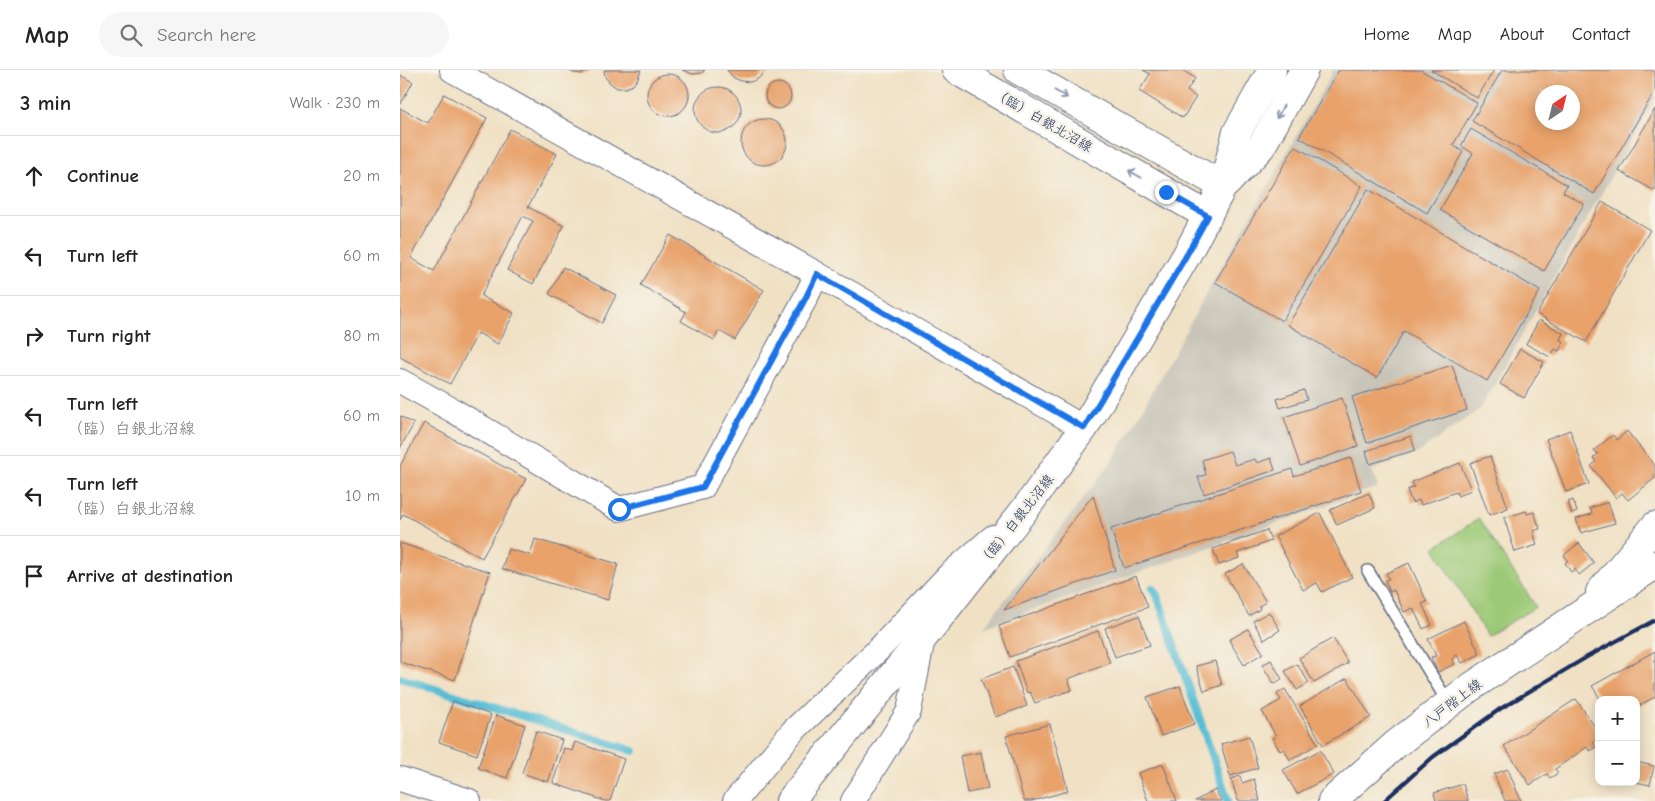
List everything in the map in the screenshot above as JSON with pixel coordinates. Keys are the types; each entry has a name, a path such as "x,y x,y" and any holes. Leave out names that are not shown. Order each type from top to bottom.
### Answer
{"street":[{"path":"452,70 817,274 1084,428"},
{"name":"（臨）白銀北沼線","path":"956,70 1208,216"},
{"path":"1018,70 1223,186"},
{"path":"1223,186 1237,132 1272,70"},
{"path":"1223,186 1261,147 1304,70"},
{"name":"（臨）白銀北沼線","path":"790,801 1026,508 1084,428 1186,256 1223,186"},
{"path":"400,381 619,509 703,487 817,274"},
{"path":"735,801 792,732 879,649 949,575 1026,508"},
{"name":"八戸階上線","path":"1580,616 1655,526"},
{"name":"八戸階上線","path":"1332,801 1396,744 1468,689 1654,568"},
{"path":"853,801 909,711 923,638"},
{"path":"400,779 469,801"}],"lane":[{"path":"1368,571 1449,704"}],"shaded area":[{"path":"1334,70 1655,70 1655,98 1481,408 1418,453 1372,470 1378,487 983,628 1108,467 1131,430"}],"green space":[{"path":"1479,518 1536,607 1487,636 1434,548"}],"building":[{"path":"567,70 591,70 582,74"},
{"path":"604,70 641,70 633,85 617,88 605,77"},
{"path":"682,70 705,70 702,73 693,74"},
{"path":"727,70 766,70 758,79 750,82 734,78"},
{"path":"1143,70 1182,70 1195,78 1187,91 1196,97 1183,118 1139,91 1150,74"},
{"path":"1339,70 1421,70 1477,103 1453,145 1463,152 1427,213 1299,137"},
{"path":"1431,70 1494,70 1477,98"},
{"path":"1502,70 1652,70 1655,72 1655,91 1594,194 1472,121"},
{"path":"664,74 672,74 683,80 689,95 683,110 672,116 664,116 653,110 647,99 647,91 653,80"},
{"path":"400,75 413,82 400,105"},
{"path":"778,83 787,87 791,96 787,105 778,109 769,105 765,96 769,87"},
{"path":"723,87 735,93 740,101 740,119 735,127 727,132 713,133 701,127 696,119 695,105 701,93 709,88"},
{"path":"444,94 487,118 411,258 434,271 510,129 557,154 528,207 564,226 533,284 507,270 533,221 523,216 481,296 514,313 498,344 478,333 450,384 400,357 400,108 428,123"},
{"path":"1655,109 1655,191 1619,171"},
{"path":"764,119 777,123 783,129 787,142 783,155 777,161 764,165 751,161 745,155 741,142 745,129 751,123"},
{"path":"1471,129 1567,185 1563,192 1584,204 1544,271 1440,210 1473,153 1461,146"},
{"path":"1295,146 1362,186 1282,321 1215,282"},
{"path":"1368,189 1540,291 1487,381 1404,331 1377,378 1288,325"},
{"path":"1602,202 1650,230 1586,342 1537,314"},
{"path":"670,235 764,290 735,340 719,331 714,340 681,321 686,312 641,285"},
{"path":"563,267 616,295 602,323 549,294"},
{"path":"1539,320 1563,333 1560,340 1564,342 1559,351 1555,349 1550,357 1526,344"},
{"path":"1520,349 1544,362 1524,398 1500,384"},
{"path":"1452,365 1467,410 1367,443 1352,397"},
{"path":"1304,390 1307,400 1280,408 1277,399"},
{"path":"1342,398 1358,446 1300,466 1284,417"},
{"path":"400,416 414,424 400,448"},
{"path":"424,423 526,479 482,558 403,514 400,520 400,466"},
{"path":"1570,430 1589,484 1566,492 1546,439"},
{"path":"1627,431 1655,466 1655,478 1628,500 1622,493 1616,498 1591,466 1596,462 1593,458 1598,454 1594,450 1613,435 1617,440"},
{"path":"1411,436 1415,450 1370,464 1366,451"},
{"path":"1230,451 1235,465 1255,459 1257,463 1271,458 1275,470 1204,494 1198,477 1206,475 1202,460"},
{"path":"1490,456 1508,508 1489,515 1470,463"},
{"path":"1351,458 1361,491 1124,568 1111,529 1292,469 1294,476"},
{"path":"1460,463 1471,490 1458,496 1456,492 1421,505 1419,500 1412,503 1407,490 1414,487 1412,482"},
{"path":"1369,493 1375,508 1337,525 1330,510"},
{"path":"1093,495 1115,570 1004,610"},
{"path":"1573,500 1577,512 1572,514 1568,502"},
{"path":"1608,502 1615,523 1581,533 1576,519 1592,514 1590,508"},
{"path":"1526,511 1527,514 1534,512 1540,529 1533,531 1537,545 1515,552 1504,518"},
{"path":"1320,513 1352,577 1322,592 1317,583 1303,590 1275,536"},
{"path":"1267,530 1271,541 1237,553 1239,558 1219,565 1213,549"},
{"path":"535,539 618,564 608,600 502,569 508,549 530,555"},
{"path":"400,543 490,572 455,680 400,662"},
{"path":"1579,543 1594,563 1579,575 1575,569 1571,572 1565,563 1568,560 1564,555"},
{"path":"1409,563 1427,602 1422,604 1432,625 1423,629 1413,608 1404,612 1394,590 1390,592 1385,580 1389,579 1386,573"},
{"path":"1243,564 1266,602 1259,606 1260,609 1249,616 1225,574"},
{"path":"1136,576 1148,607 1010,657 999,626"},
{"path":"1269,612 1280,630 1264,640 1253,621"},
{"path":"1139,616 1150,645 1115,657 1105,628"},
{"path":"1464,621 1480,654 1462,663 1457,655 1452,659 1455,664 1438,672 1431,657 1436,656 1428,639"},
{"path":"1248,629 1263,653 1244,665 1229,640"},
{"path":"1098,631 1110,663 1068,679 1072,690 1035,703 1030,692 1027,693 1016,661"},
{"path":"1333,638 1348,663 1314,683 1299,658"},
{"path":"1655,651 1655,697 1640,705 1640,696 1598,696 1592,686"},
{"path":"1271,660 1282,679 1274,684 1262,665"},
{"path":"1215,661 1222,685 1204,691 1196,666"},
{"path":"1297,664 1309,683 1297,690 1285,671"},
{"path":"1013,667 1027,706 995,717 981,679"},
{"path":"1347,678 1371,717 1323,745 1300,706"},
{"path":"1180,686 1194,724 1161,736 1147,697"},
{"path":"1285,689 1318,744 1290,760 1284,749 1280,751 1272,738 1276,736 1262,711 1281,700 1277,694"},
{"path":"1576,699 1595,727 1595,742 1593,743 1595,748 1590,751 1587,747 1555,769 1558,773 1550,778 1547,774 1530,785 1504,746"},
{"path":"453,701 491,715 477,755 439,742"},
{"path":"496,715 525,725 507,778 478,768"},
{"path":"1050,724 1068,791 1032,801 1024,801 1006,736"},
{"path":"536,731 562,740 548,782 522,773"},
{"path":"1249,736 1258,768 1230,776 1221,744"},
{"path":"575,742 624,759 610,801 605,801 553,783 564,748 572,751"},
{"path":"1320,750 1334,774 1297,794 1283,770"},
{"path":"981,752 988,789 967,793 960,756"},
{"path":"1640,763 1654,766 1650,785 1640,783"},
{"path":"1163,764 1177,801 1148,801 1138,773"},
{"path":"1508,769 1521,801 1505,801 1494,774"},
{"path":"1240,776 1242,783 1254,779 1260,801 1238,801 1231,779"},
{"path":"1463,784 1468,801 1436,801 1434,793"},
{"path":"1215,790 1222,801 1195,801"}],"waterway":[{"path":"1152,588 1157,595 1228,801"},
{"path":"400,678 634,751"}],"railway":[{"path":"1384,801 1433,757 1500,709 1587,657 1655,620"}],"route":[{"path":"619,509 703,487 817,274 1084,428 1208,216 1166,192"}]}
